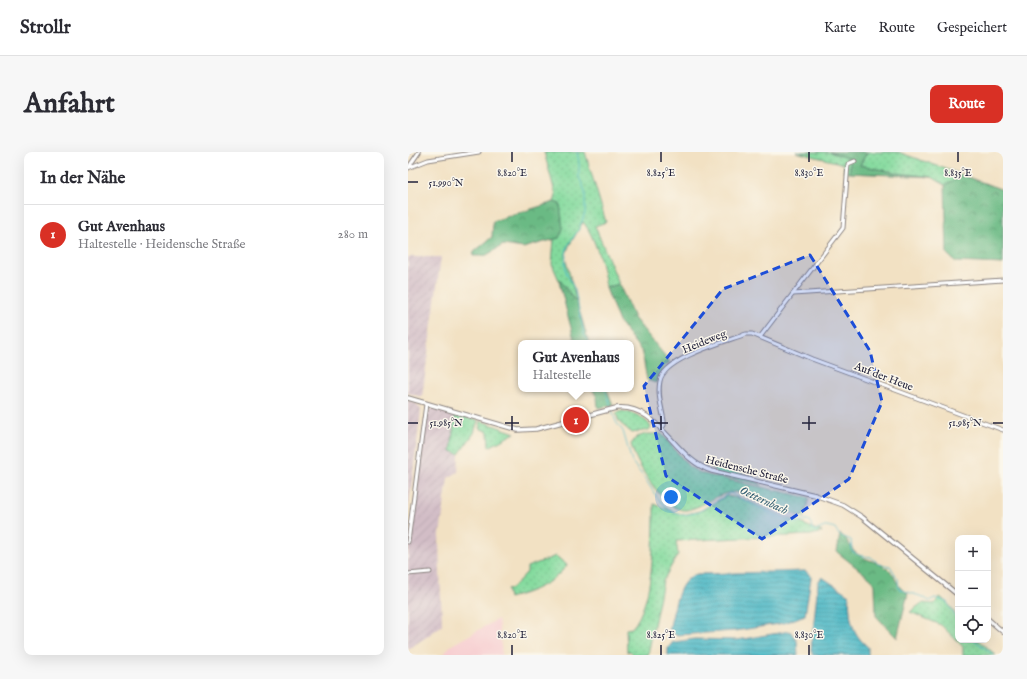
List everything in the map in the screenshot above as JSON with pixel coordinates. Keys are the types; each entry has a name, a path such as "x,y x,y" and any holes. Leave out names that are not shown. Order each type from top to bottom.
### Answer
{"main road":[{"name":"Heidensche Straße","path":"408,398 510,428 524,430 536,429 616,408 624,407 638,410 694,462 707,469 815,495 852,510 955,593"},
{"path":"991,622 1003,632"}],"street":[{"path":"408,168 419,152"},
{"path":"408,168 428,160 478,152"},
{"path":"760,337 843,228 848,164 855,161"},
{"path":"793,294 1003,280"},
{"name":"Heideweg","path":"661,430 664,426 664,421 659,393 660,380 662,373 668,367 677,361 746,334 752,334 760,337"},
{"name":"Auf der Heue","path":"760,337 812,359 1003,430"},
{"path":"408,542 426,404"},
{"path":"408,574 430,572"}],"highlighted area":[{"path":"810,255 870,351 882,402 849,479 762,539 666,476 644,386 723,289"}],"shaded area":[{"path":"408,257 441,257 422,397 408,393"},
{"path":"408,400 416,403 421,410 408,512"},
{"path":"433,408 455,415 451,451 459,454 458,472 448,478 439,542 442,625 408,649 408,555 427,414"},
{"path":"498,619 502,655 443,655 450,646"}],"green space":[{"path":"544,152 585,152 606,222 595,226 619,284 606,288 595,244 583,222 569,246 565,257 577,303 558,278 552,264 554,239 559,238 560,204 554,202 556,196"},
{"path":"796,152 830,152 850,159 850,173 844,172 844,164"},
{"path":"830,152 867,152 860,165 896,173 932,177 850,173 850,159"},
{"path":"867,152 898,152 963,175 945,185 932,177 896,173 860,165"},
{"path":"963,175 1003,190 1003,264 956,262 947,254 945,185"},
{"path":"554,202 560,204 563,229 559,238 523,248 503,245 485,256 473,256 474,252 492,237 493,221"},
{"path":"558,278 577,303 588,340 574,340"},
{"path":"619,284 634,318 670,362 664,367 656,383 647,380 642,352 619,322 606,288"},
{"path":"594,392 608,392 613,405 598,408 597,397"},
{"path":"622,411 638,416 645,420 651,427 649,430 632,433 619,422 616,413"},
{"path":"455,415 478,420 474,433 459,454 451,451"},
{"path":"481,421 515,433 489,447 488,432 479,428"},
{"path":"646,434 662,434 689,467 703,474 809,498 804,518 758,499 735,492 722,494 699,506 687,510 679,509 670,504 652,485 633,452 631,444 637,437"},
{"path":"711,464 752,477 762,485 717,475"},
{"path":"726,496 743,499 822,532 811,535 676,541 678,554 663,581 648,655 634,655 630,651 627,652 626,629 632,628 639,617 645,603 649,587 653,552 654,504 683,515 703,510"},
{"path":"840,534 860,556 887,568 900,587 908,593 897,638 876,616 875,585 871,579 837,552"},
{"path":"556,556 567,565 561,572 548,582 533,590 509,598 507,589 512,588 527,572 527,567"},
{"path":"940,597 946,601 953,611 955,616 955,639 941,625 910,612 922,603 934,604"},
{"path":"959,643 982,643 996,655 963,655 963,647"}],"water":[{"path":"805,571 810,574 811,578 805,615 784,623 735,631 676,635 670,632 678,595 683,585 691,576 697,574"},
{"path":"822,577 849,595 852,624 858,636 868,647 868,655 813,655 811,650 818,582"},
{"path":"790,631 797,641 798,655 668,655 668,648 673,642 695,639 737,640"}],"waterway":[{"name":"Oetternbach","path":"577,152 579,177 585,191 585,213 579,229 567,247 565,263 566,272 575,290 584,334 587,340"},
{"name":"Oetternbach","path":"606,392 611,407"},
{"name":"Oetternbach","path":"612,410 616,422 623,431 632,462 656,496 669,510 683,515 698,512 730,493 780,518 796,523 804,520 811,522 812,529 815,531 827,526 835,528 839,535 851,540 852,551 854,553 861,556 871,557 879,564 890,566 898,579 899,589 923,597 929,601 935,598 947,602 955,616"},
{"name":"Oetternbach","path":"978,643 994,655"}],"railway":[{"path":"408,156 410,152"}],"place":[{"name":"Gut Avenhaus","path":"576,420"}]}
